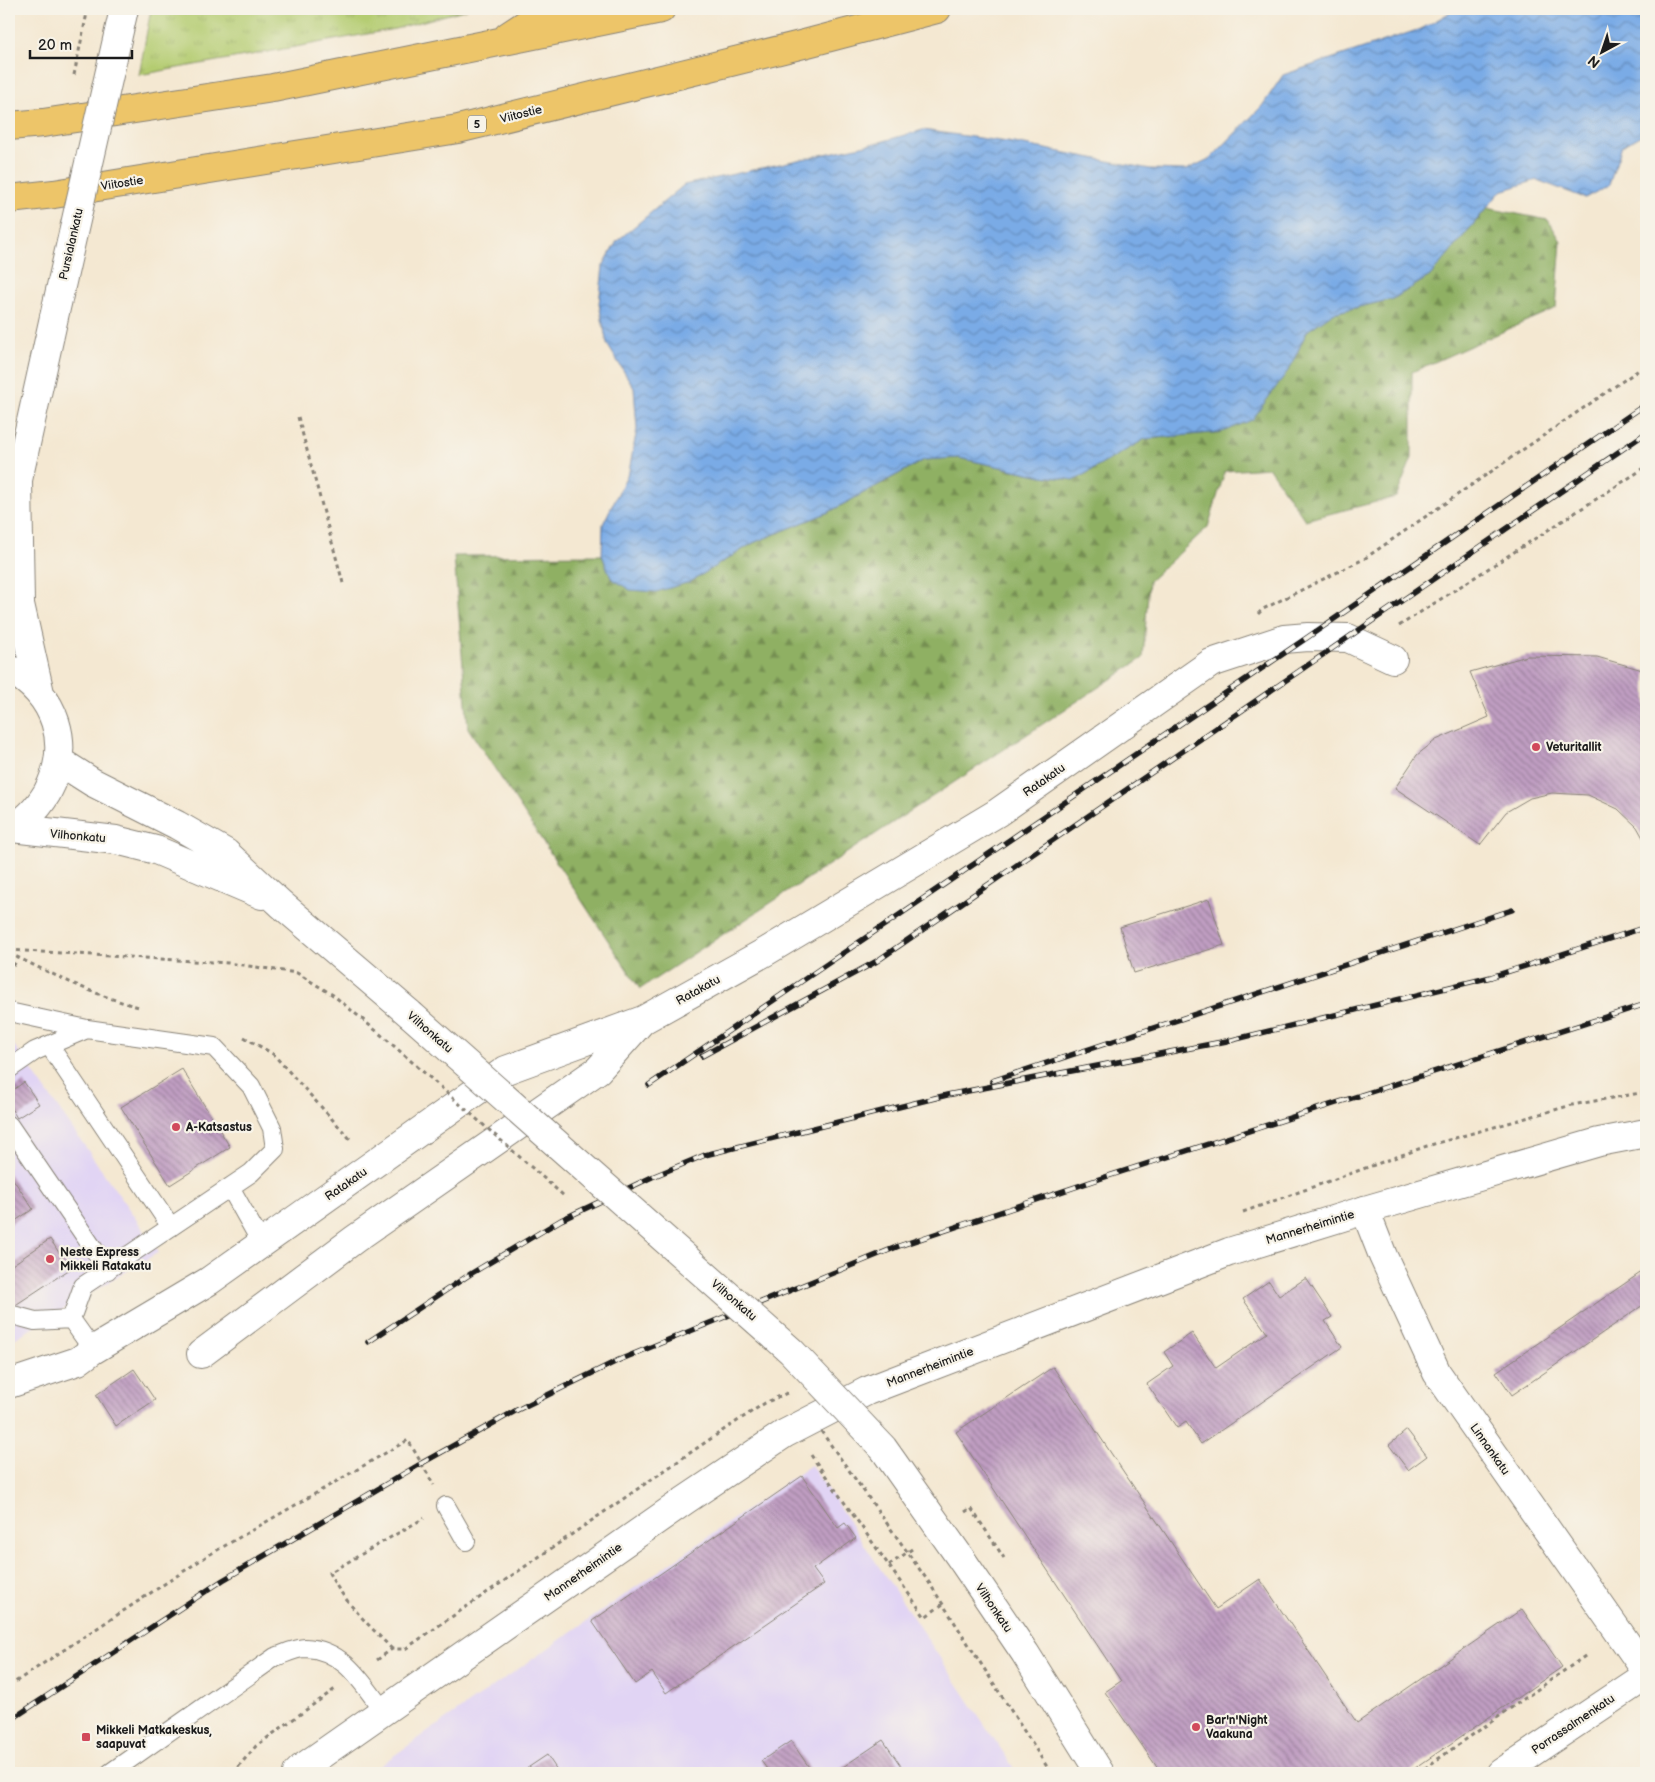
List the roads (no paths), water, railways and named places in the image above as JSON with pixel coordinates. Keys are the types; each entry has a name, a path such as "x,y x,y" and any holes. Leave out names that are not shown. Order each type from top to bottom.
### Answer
{"highway":[{"path":"498,44 548,9"},
{"path":"9,126 52,122 273,88 498,44 661,9"},
{"name":"Viitostie","path":"9,199 64,192 458,129 804,44 937,9"}],"street":[{"name":"Pursialankatu","path":"40,693 20,604 13,492 124,9"},
{"name":"Ratakatu","path":"9,1384 78,1361 93,1350 209,1281 506,1070 643,1020 767,952 997,813 1212,663 1284,639 1308,637 1348,638 1393,659"},
{"path":"9,669 23,677 40,693 56,723 60,743 59,761 55,778 40,805 27,818 10,829"},
{"name":"Vilhonkatu","path":"59,761 92,782 177,825 226,853 281,904 410,1014 791,1351 883,1448 1025,1653 1100,1773"},
{"name":"Vilhonkatu","path":"10,829 116,840 156,850 281,904"},
{"path":"201,1354 355,1240 598,1070 643,1020"},
{"name":"Mannerheimintie","path":"297,1773 684,1501 784,1434 867,1391 1229,1252 1598,1142 1646,1133"},
{"name":"Linnankatu","path":"1365,1210 1383,1256 1437,1373 1646,1671"},
{"name":"Porrassalmenkatu","path":"1501,1773 1646,1676"}],"lane":[{"path":"9,1012 87,1029 214,1047 251,1086 272,1128 275,1149 251,1173 83,1286 71,1319"},
{"path":"9,1069 35,1051 87,1029"},
{"path":"49,1045 171,1227"},
{"path":"9,1125 108,1270"},
{"path":"230,1187 262,1244"},
{"path":"9,1314 35,1322 71,1319"},
{"path":"71,1319 93,1350"},
{"path":"446,1506 466,1541"},
{"path":"114,1770 275,1657 304,1648 334,1654 356,1674 384,1712"}],"water":[{"path":"1456,9 1646,9 1646,133 1622,146 1609,185 1585,198 1537,180 1501,191 1430,276 1393,299 1333,313 1307,331 1290,368 1252,420 1222,432 1145,439 1075,480 1042,476 959,458 924,460 829,512 753,543 690,582 656,592 630,590 611,578 602,555 603,524 629,471 637,429 634,388 607,344 599,304 603,266 617,241 684,185 880,142 923,130 1014,143 1150,169 1186,170 1211,158 1262,106 1283,75 1423,28"}],"railway":[{"path":"649,1085 1308,637 1646,404"},
{"path":"702,1056 877,961 1646,433"},
{"path":"992,1081 1512,910"},
{"path":"368,1342 472,1273 561,1220 652,1177 705,1155 947,1095 1232,1040 1491,977 1646,927"},
{"path":"9,1721 223,1580 422,1463 517,1410 619,1360 899,1246 1102,1178 1646,1004"}],"place":[{"name":"Veturitallit","path":"1536,747"},
{"name":"A-Katsastus","path":"176,1127"},
{"name":"Neste Express Mikkeli Ratakatu","path":"50,1259"},
{"name":"Bar'n'Night Vaakuna","path":"1196,1727"},
{"name":"Mikkeli Matkakeskus, saapuvat","path":"86,1737"}]}
